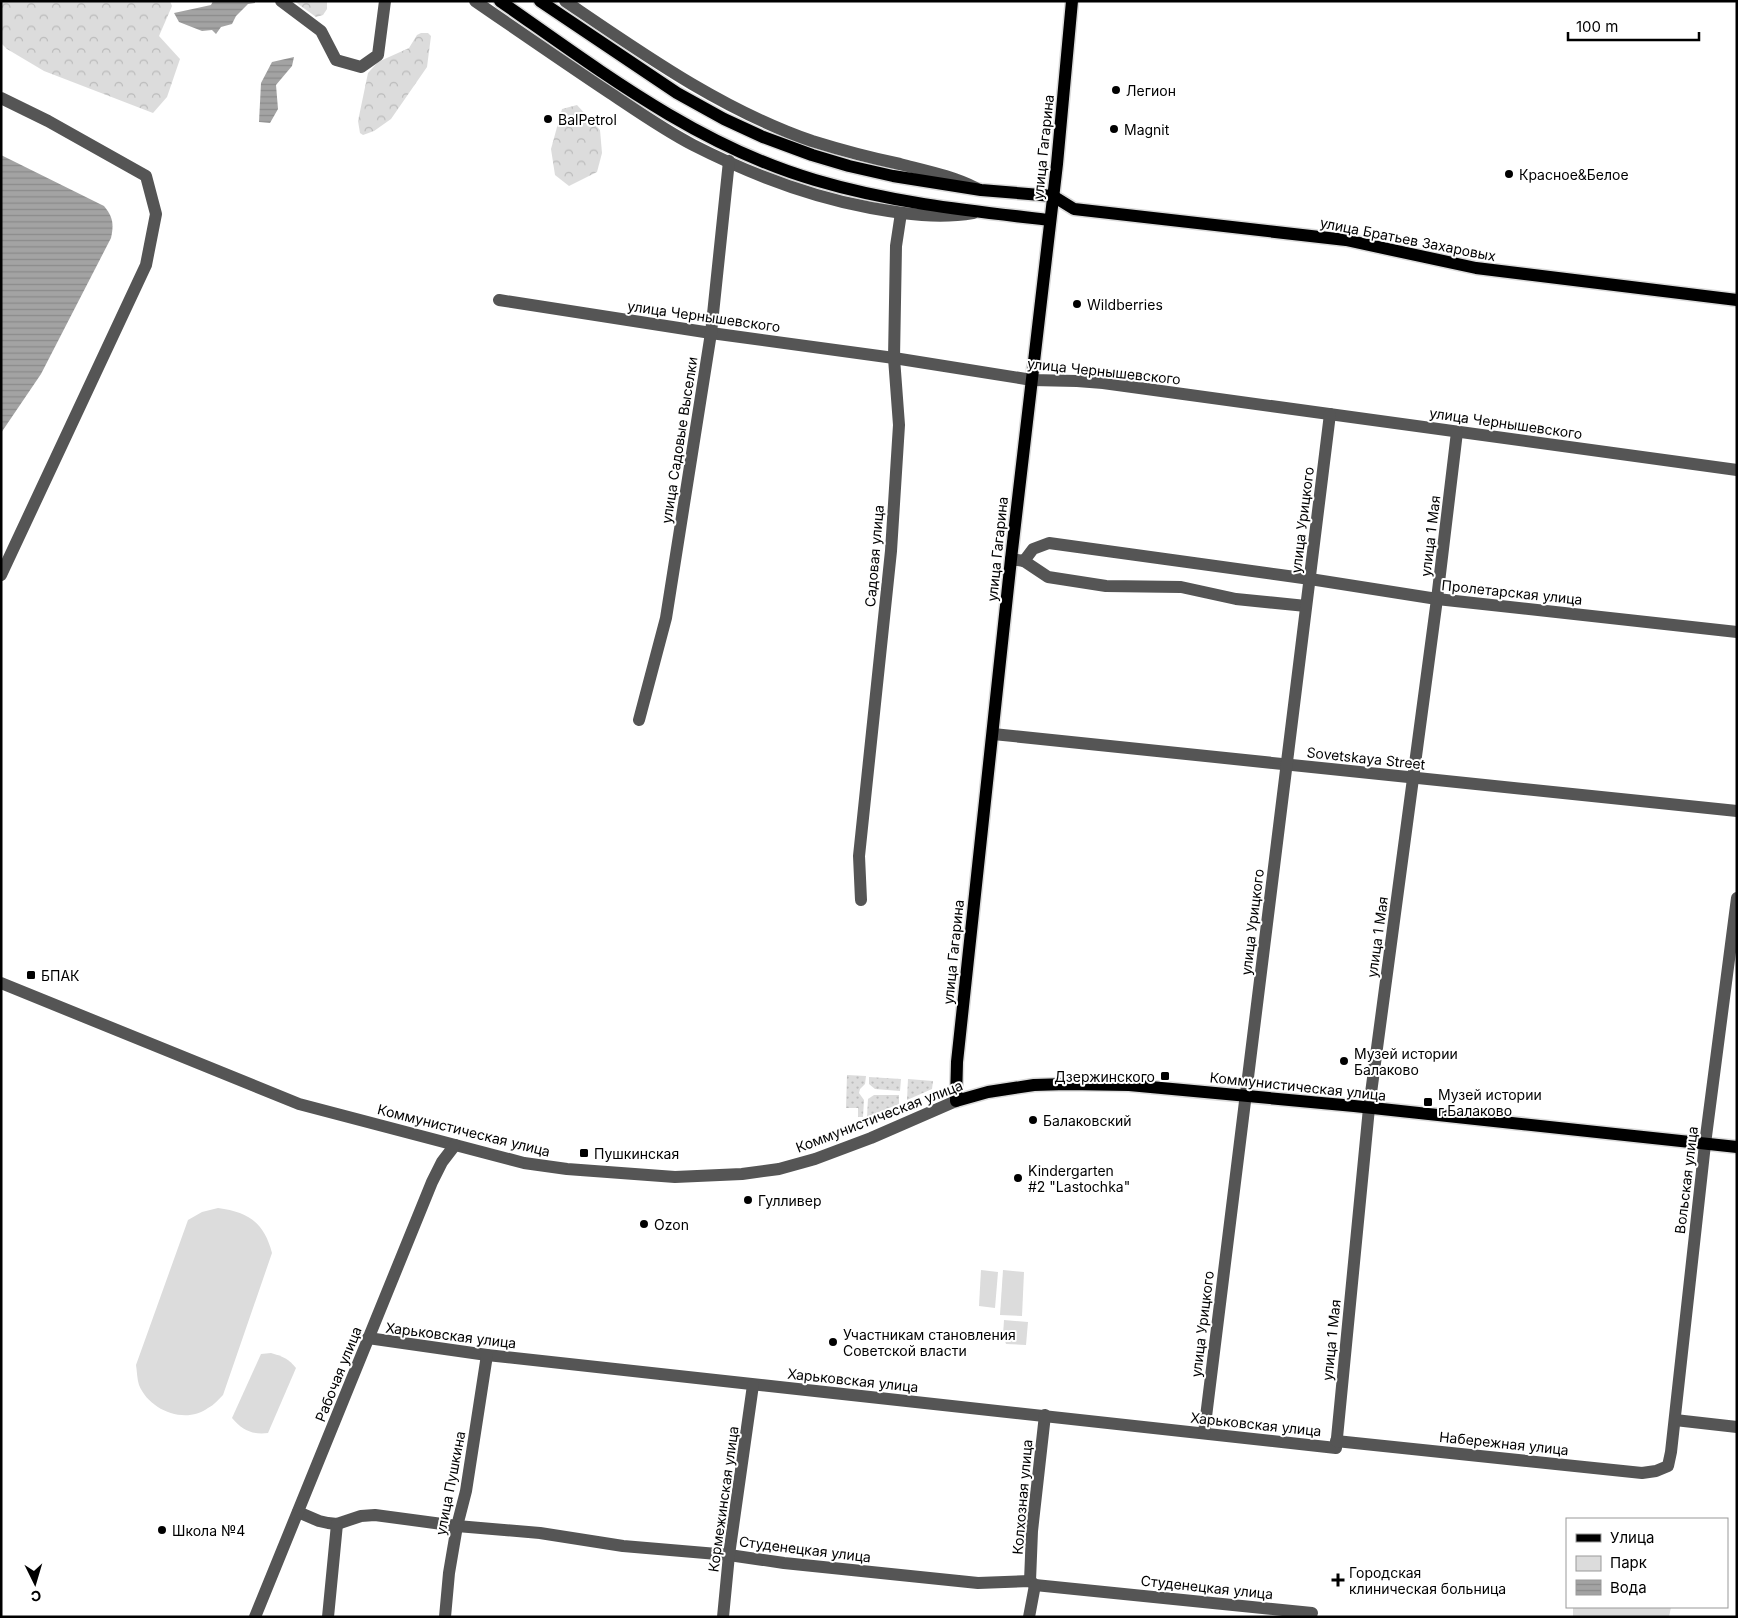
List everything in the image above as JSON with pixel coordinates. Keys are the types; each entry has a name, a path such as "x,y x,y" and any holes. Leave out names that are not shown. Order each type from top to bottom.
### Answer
{"main road":[{"path":"500,1 677,120 764,162 813,180 862,193 978,212 1050,220 1074,209"},
{"path":"540,1 677,93 724,119 763,137 850,166 933,184 1053,196"},
{"name":"улица Гагарина","path":"956,1101 956,1062 993,734 1018,560 1032,380 1053,196 1072,1"},
{"name":"улица Братьев Захаровых","path":"1053,196 1074,209 1346,240 1476,268 1737,300"},
{"name":"Коммунистическая улица","path":"956,1101 1006,1089 1067,1084 1129,1085 1737,1147"}],"street":[{"path":"281,1 321,31 336,60 362,67 378,56 385,1"},
{"path":"475,1 644,116 692,145 729,161 796,188 848,204 901,213 936,216 978,212"},
{"path":"565,1 670,72 772,126 812,141 855,153 944,174 981,190"},
{"path":"1,98 48,121 146,176 156,214 146,265 1,575"},
{"name":"улица Садовые Выселки","path":"639,720 666,618 711,333 729,161"},
{"name":"Садовая улица","path":"861,900 859,856 891,552 899,425 894,358 896,246 901,213"},
{"name":"улица Чернышевского","path":"499,300 1032,380 1103,383 1737,470"},
{"name":"улица Урицкого","path":"1204,1433 1330,414"},
{"name":"улица 1 Мая","path":"1336,1444 1369,1108 1437,599 1457,432"},
{"name":"Пролетарская улица","path":"1018,560 1033,549 1049,543 1310,579 1437,599 1737,632"},
{"path":"1018,560 1048,577 1106,586 1181,587 1236,598 1306,606"},
{"name":"Sovetskaya Street","path":"993,734 1737,811"},
{"name":"Вольская улица","path":"1668,1466 1675,1420 1705,1144 1737,898"},
{"name":"Коммунистическая улица","path":"1,984 299,1104 524,1163 567,1170 675,1177 742,1174 780,1169 815,1159 871,1138 956,1101"},
{"name":"Рабочая улица","path":"255,1617 432,1182 442,1162 455,1145"},
{"name":"Харьковская улица","path":"368,1338 488,1355 753,1385 1204,1433 1336,1444"},
{"name":"улица Пушкина","path":"445,1617 449,1573 457,1526 466,1491 488,1355"},
{"name":"Кормежинская улица","path":"723,1617 729,1556 753,1385"},
{"name":"Колхозная улица","path":"1028,1617 1032,1583 1032,1531 1045,1415"},
{"path":"1675,1420 1737,1427"},
{"name":"Набережная улица","path":"1336,1444 1642,1473 1656,1471 1668,1466"},
{"path":"298,1512 319,1522 337,1524 328,1617"},
{"name":"Студенецкая улица","path":"337,1524 361,1516 375,1515 457,1526 540,1533 623,1546 784,1563 978,1583 1032,1583 1312,1613"}],"green space":[{"path":"1,1 170,1 172,6 159,36 180,59 167,97 153,113 44,71 7,49 1,43"},
{"path":"294,1 327,1 327,9 323,15 316,17"},
{"path":"428,33 431,36 427,67 391,119 374,131 363,135 360,133 358,121 368,73 378,62 409,48 417,35"},
{"path":"577,105 600,130 602,153 597,172 569,186 555,175 551,149 562,109"},
{"path":"847,1075 866,1076 865,1084 859,1093 864,1100 863,1117 858,1117 858,1108 846,1108"},
{"path":"869,1077 901,1079 900,1091 875,1089 869,1084"},
{"path":"908,1079 933,1081 932,1089 907,1100"},
{"path":"874,1095 899,1095 899,1104 867,1117 868,1099"},
{"path":"218,1208 238,1212 253,1220 264,1233 272,1253 223,1395 199,1413 179,1415 159,1408 144,1394 138,1383 136,1365 188,1220 202,1212"},
{"path":"981,1270 998,1272 995,1308 979,1306"},
{"path":"1003,1270 1024,1272 1022,1316 1000,1315"},
{"path":"1004,1320 1028,1322 1026,1345 1006,1344 1003,1335"},
{"path":"271,1353 285,1358 296,1368 268,1433 252,1432 244,1429 232,1418 261,1354"},
{"path":"1573,1608 1671,1608 1669,1617 1573,1617"}],"water":[{"path":"213,1 255,1 255,3 248,4 236,16 232,24 221,27 216,34 212,30 202,31 179,22 174,13 211,5"},
{"path":"294,57 292,66 276,85 278,109 270,123 259,122 261,83 272,62"},
{"path":"1,155 104,206 111,217 112,229 111,238 41,374 1,433"}],"place":[{"name":"Легион","path":"1116,90"},
{"name":"BalPetrol","path":"548,119"},
{"name":"Magnit","path":"1114,129"},
{"name":"Красное&Белое","path":"1509,174"},
{"name":"Wildberries","path":"1077,304"},
{"name":"БПАК","path":"31,975"},
{"name":"Музей истории Балаково","path":"1344,1061"},
{"name":"Дзержинского","path":"1165,1076"},
{"name":"Музей истории г.Балаково","path":"1428,1102"},
{"name":"Балаковский","path":"1033,1120"},
{"name":"Пушкинская","path":"584,1153"},
{"name":"Kindergarten #2 \"Lastochka\"","path":"1018,1178"},
{"name":"Гулливер","path":"748,1200"},
{"name":"Ozon","path":"644,1224"},
{"name":"Участникам становления Советской власти","path":"833,1342"},
{"name":"Школа №4","path":"162,1530"},
{"name":"Городская клиническая больница","path":"1338,1580"}]}
